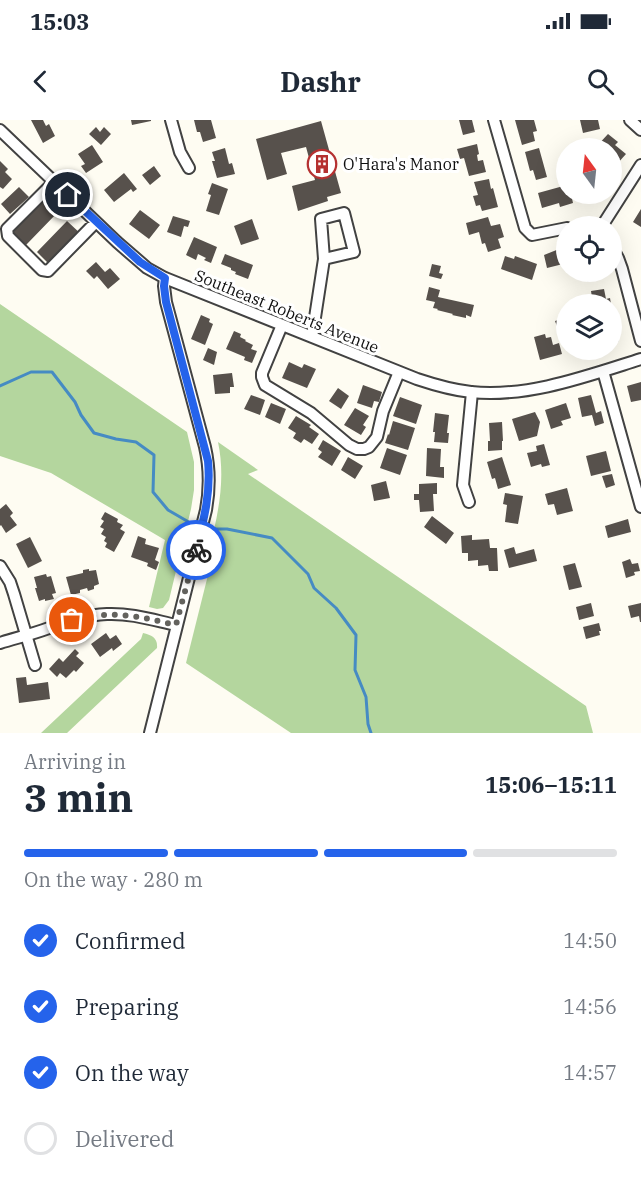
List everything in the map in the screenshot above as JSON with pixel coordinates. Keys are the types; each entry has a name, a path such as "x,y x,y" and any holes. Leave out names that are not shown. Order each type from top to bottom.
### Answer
{"street":[{"path":"171,120 180,152 189,168"},
{"path":"494,120 525,228 532,235 556,230"},
{"path":"630,120 641,130"},
{"name":"Southeast Roberts Avenue","path":"0,130 140,262 165,278 432,384 472,392 494,393 524,390 565,381 641,359"},
{"path":"608,216 641,165"},
{"path":"54,182 7,229 8,236 42,270 48,271 96,222"},
{"path":"312,338 324,259 321,219 344,213 354,252 324,259"},
{"path":"622,269 641,340"},
{"path":"150,733 206,510 209,484 208,461 166,302 165,278"},
{"path":"282,325 262,373 265,385 311,413 357,449 369,447 377,437 383,411 399,372"},
{"path":"603,370 641,507"},
{"path":"469,502 463,485 472,392"},
{"path":"0,566 10,582 35,665"},
{"path":"0,643 72,620 97,615 135,616 176,625"}],"green space":[{"path":"0,304 187,432 194,462 194,490 169,600 163,608 149,607 165,540 51,473 0,456"},
{"path":"218,442 258,470 248,474 586,706 593,733 291,733 186,663 213,555 209,551 221,483"},
{"path":"143,633 154,638 157,648 67,733 41,733 141,639"}],"building":[{"path":"31,120 43,120 46,126 49,124 55,136 43,143"},
{"path":"131,120 151,120 151,121 132,125"},
{"path":"194,120 211,120 216,138 203,142"},
{"path":"459,120 472,120 475,132 463,135"},
{"path":"515,120 534,120 537,131 533,132 535,141 522,145"},
{"path":"580,120 598,120 600,129 583,133"},
{"name":"O'Hara's Manor","path":"321,121 341,193 327,197 328,201 298,211 292,186 315,180 306,147 281,153 287,174 267,180 256,139"},
{"path":"96,127 100,132 104,127 111,134 101,145 89,134"},
{"path":"477,144 478,161 483,160 486,172 469,176 464,158 460,159 457,149"},
{"path":"92,145 103,162 86,173 81,166 85,164 78,154"},
{"path":"225,148 229,164 232,163 235,174 217,178 212,152"},
{"path":"539,148 547,177 536,180 533,170 530,171 525,152"},
{"path":"0,161 8,169 5,172 12,179 3,189 0,187"},
{"path":"154,166 161,176 150,185 142,175"},
{"path":"124,173 137,189 133,192 131,189 114,202 104,190"},
{"path":"489,179 498,207 482,211 480,205 476,206 473,196 478,195 474,182"},
{"path":"212,183 228,189 219,215 206,211"},
{"path":"19,187 29,197 10,214 1,204"},
{"path":"556,188 556,204 542,208 538,193"},
{"path":"43,197 58,212 26,245 10,230"},
{"path":"641,209 641,227 633,222"},
{"path":"140,210 160,225 149,239 129,224"},
{"path":"173,216 190,221 188,227 184,226 181,237 167,232"},
{"path":"488,217 491,226 500,224 504,237 498,239 501,248 488,252 485,243 482,244 479,232 469,235 466,223"},
{"path":"252,219 259,239 241,245 234,226"},
{"path":"67,221 82,235 51,266 37,252"},
{"path":"194,237 217,247 211,263 198,254 196,260 186,255"},
{"path":"556,250 556,266 547,268 544,255"},
{"path":"225,254 253,265 248,279 235,274 236,272 231,268 221,264"},
{"path":"505,256 514,259 515,256 537,264 532,280 501,269"},
{"path":"96,262 105,272 110,268 120,279 108,289 97,276 94,279 86,271"},
{"path":"432,264 441,266 439,273 443,274 441,279 429,276"},
{"path":"429,287 440,290 438,297 474,305 471,317 452,315 433,308 435,302 426,300"},
{"path":"604,289 605,294 591,294 591,291"},
{"path":"201,315 210,319 209,322 213,324 205,345 191,339"},
{"path":"234,331 253,345 251,349 257,351 252,363 244,360 245,357 226,349"},
{"path":"545,334 546,338 551,337 553,345 556,344 556,356 540,360 534,337"},
{"path":"208,348 217,352 214,365 203,360"},
{"path":"289,362 302,368 304,364 316,369 307,388 282,378"},
{"path":"232,373 234,387 230,387 230,393 215,394 213,375"},
{"path":"641,382 641,400 631,402 627,386"},
{"path":"363,385 382,392 379,402 374,401 372,408 357,403"},
{"path":"338,388 349,396 341,409 329,401"},
{"path":"251,395 265,400 260,415 244,409"},
{"path":"591,395 596,413 601,411 604,423 595,426 592,415 582,417 578,398"},
{"path":"400,397 422,405 416,424 393,416"},
{"path":"271,403 286,409 280,424 265,417"},
{"path":"566,403 571,418 561,421 563,425 551,429 545,410"},
{"path":"355,408 369,416 363,425 366,427 361,435 344,425"},
{"path":"535,412 540,422 537,436 519,441 512,419"},
{"path":"435,413 449,415 448,443 434,442"},
{"path":"296,416 311,425 309,427 319,434 312,444 304,439 301,443 293,438 296,433 288,428"},
{"path":"393,421 415,428 408,450 385,443"},
{"path":"502,422 502,450 488,451 489,423"},
{"path":"323,440 341,451 332,466 318,457 322,452 318,449"},
{"path":"544,444 550,465 542,467 541,464 531,467 527,453 537,451 536,446"},
{"path":"387,448 407,455 400,475 380,468"},
{"path":"427,448 441,449 440,467 444,467 444,478 426,476"},
{"path":"606,451 611,471 591,476 586,456"},
{"path":"348,457 363,466 355,479 341,470"},
{"path":"502,457 511,485 498,489 487,462"},
{"path":"612,474 615,485 606,488 602,476"},
{"path":"386,481 390,498 374,501 371,485"},
{"path":"437,483 437,494 433,494 434,511 420,512 419,500 414,500 414,494 419,494 419,484"},
{"path":"567,488 573,511 557,515 554,504 548,505 545,494"},
{"path":"505,493 523,496 518,524 505,522 507,505 503,504"},
{"path":"6,504 13,513 10,516 17,525 6,533 0,526 0,509"},
{"path":"105,512 118,519 117,522 123,525 120,529 125,532 114,552 105,547 106,537 101,534 104,529 100,527 104,521 101,519"},
{"path":"432,516 454,533 446,544 424,527"},
{"path":"628,519 631,532 608,538 605,526"},
{"path":"472,535 472,540 489,539 490,548 497,548 498,571 489,571 488,565 478,566 478,560 468,561 468,553 462,553 461,536"},
{"path":"138,536 146,539 145,544 159,548 155,560 159,562 156,570 147,566 148,563 131,557"},
{"path":"30,537 42,561 28,568 16,544"},
{"path":"514,547 516,554 534,549 537,561 509,568 504,550"},
{"path":"630,559 632,564 638,563 640,571 626,578 622,562"},
{"path":"575,563 582,587 569,590 563,566"},
{"path":"89,569 89,571 96,570 99,584 94,586 94,589 88,591 87,588 71,595 66,577 83,573 83,570"},
{"path":"46,574 47,577 51,576 56,593 52,594 54,599 39,601 34,577"},
{"path":"591,603 594,616 579,620 576,607"},
{"path":"641,603 640,622 639,616 631,618 628,606"},
{"path":"599,623 600,635 586,639 583,627"},
{"path":"106,633 110,639 116,635 122,644 100,657 91,644"},
{"path":"75,649 79,653 76,656 84,663 66,678 60,673 57,677 49,669 59,658 63,662"},
{"path":"26,677 27,685 48,682 50,699 19,703 16,678"}],"waterway":[{"path":"0,386 31,372 52,372 75,402 94,433 136,442 154,455 153,492 168,510 199,528"},
{"path":"205,529 227,529 272,538 308,574 314,588 336,608 356,635 355,670 366,697 371,733"}],"way so far":[{"path":"72,620 97,615 122,614 176,625 196,550"}],"place":[{"name":"O'Hara's Manor","path":"322,164"}],"route":[{"path":"68,195 147,268 165,278 166,302 208,461 208,497 196,550"}]}
